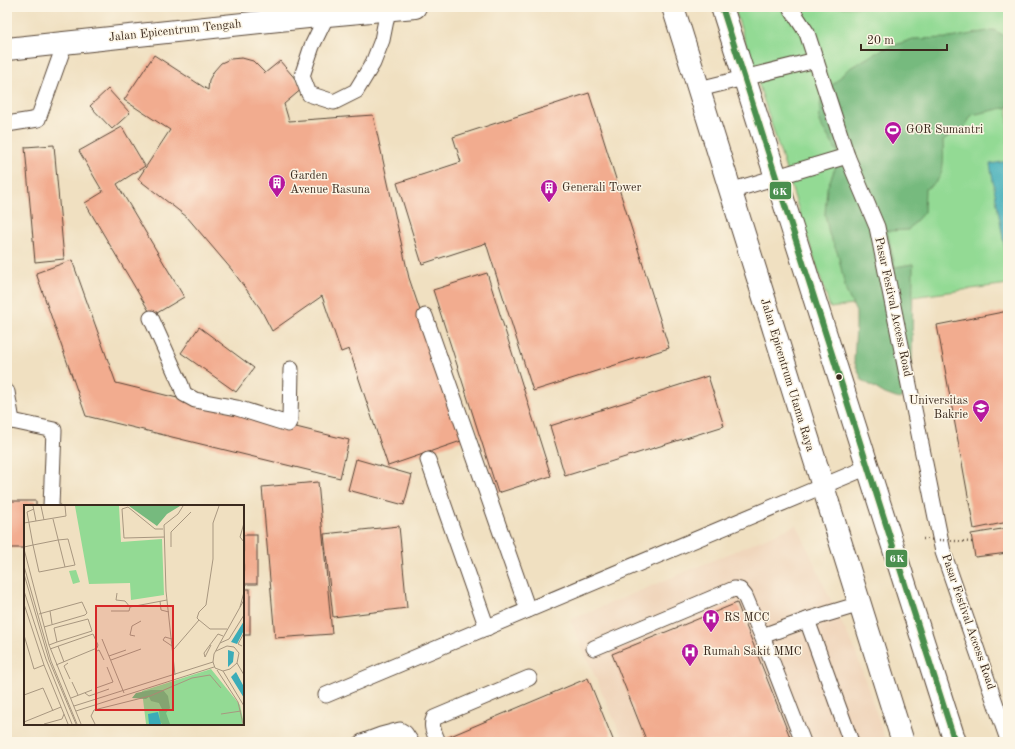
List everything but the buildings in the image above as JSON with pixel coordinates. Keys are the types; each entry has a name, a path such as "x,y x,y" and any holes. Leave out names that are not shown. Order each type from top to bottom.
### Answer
{"main road":[{"name":"Jalan Epicentrum Tengah","path":"7,49 415,7"},
{"name":"Jalan Epicentrum Utama Raya","path":"673,7 903,742"},
{"path":"722,7 956,742"}],"lane":[{"name":"Pasar Festival Access Road","path":"790,7 807,34 847,156 877,227 943,552 1008,740"},
{"path":"327,15 312,46 302,76 310,94 334,102 356,91 373,63 382,40 388,10"},
{"path":"7,124 38,119 65,43"},
{"path":"699,90 816,60"},
{"path":"730,191 847,156"},
{"path":"425,316 528,610"},
{"path":"152,318 184,394 195,400 237,408 288,424 290,420 291,369"},
{"path":"7,392 10,423 54,430 51,505"},
{"path":"428,460 487,628"},
{"path":"326,695 868,467"},
{"path":"594,648 734,588 740,590 745,596 762,636 803,742"},
{"path":"762,636 807,620 860,604"},
{"path":"807,620 851,742"},
{"path":"438,742 432,728 434,718 529,678"},
{"path":"362,742 400,730 405,733 411,742"}],"path":[{"path":"924,539 972,542"}],"shaded area":[{"name":"RS MCC","path":"797,525 836,612 854,647 886,742 624,742 570,620"}],"green space":[{"name":"GOR Sumantri","path":"734,7 1008,7 1008,284 830,308"},
{"path":"994,30 1008,38 1008,107 972,115 961,133 949,136 943,140 943,167 936,182 925,189 924,212 908,230 887,231 895,267 913,264 912,362 902,397 899,399 885,394 862,380 854,361 856,312 846,291 838,254 829,234 825,214 827,188 840,156 819,122 821,97 848,69 883,49 913,39 950,38"}],"water":[{"path":"1008,161 1008,267 990,164"}],"transit line":[{"name":"6K","path":"722,7 955,742"}],"place":[{"name":"GOR Sumantri","path":"893,145"},
{"name":"Garden Avenue Rasuna","path":"277,198"},
{"name":"Generali Tower","path":"549,203"},
{"name":"Universitas Bakrie","path":"981,423"},
{"name":"RS MCC","path":"711,633"},
{"name":"Rumah Sakit MMC","path":"690,667"}]}
